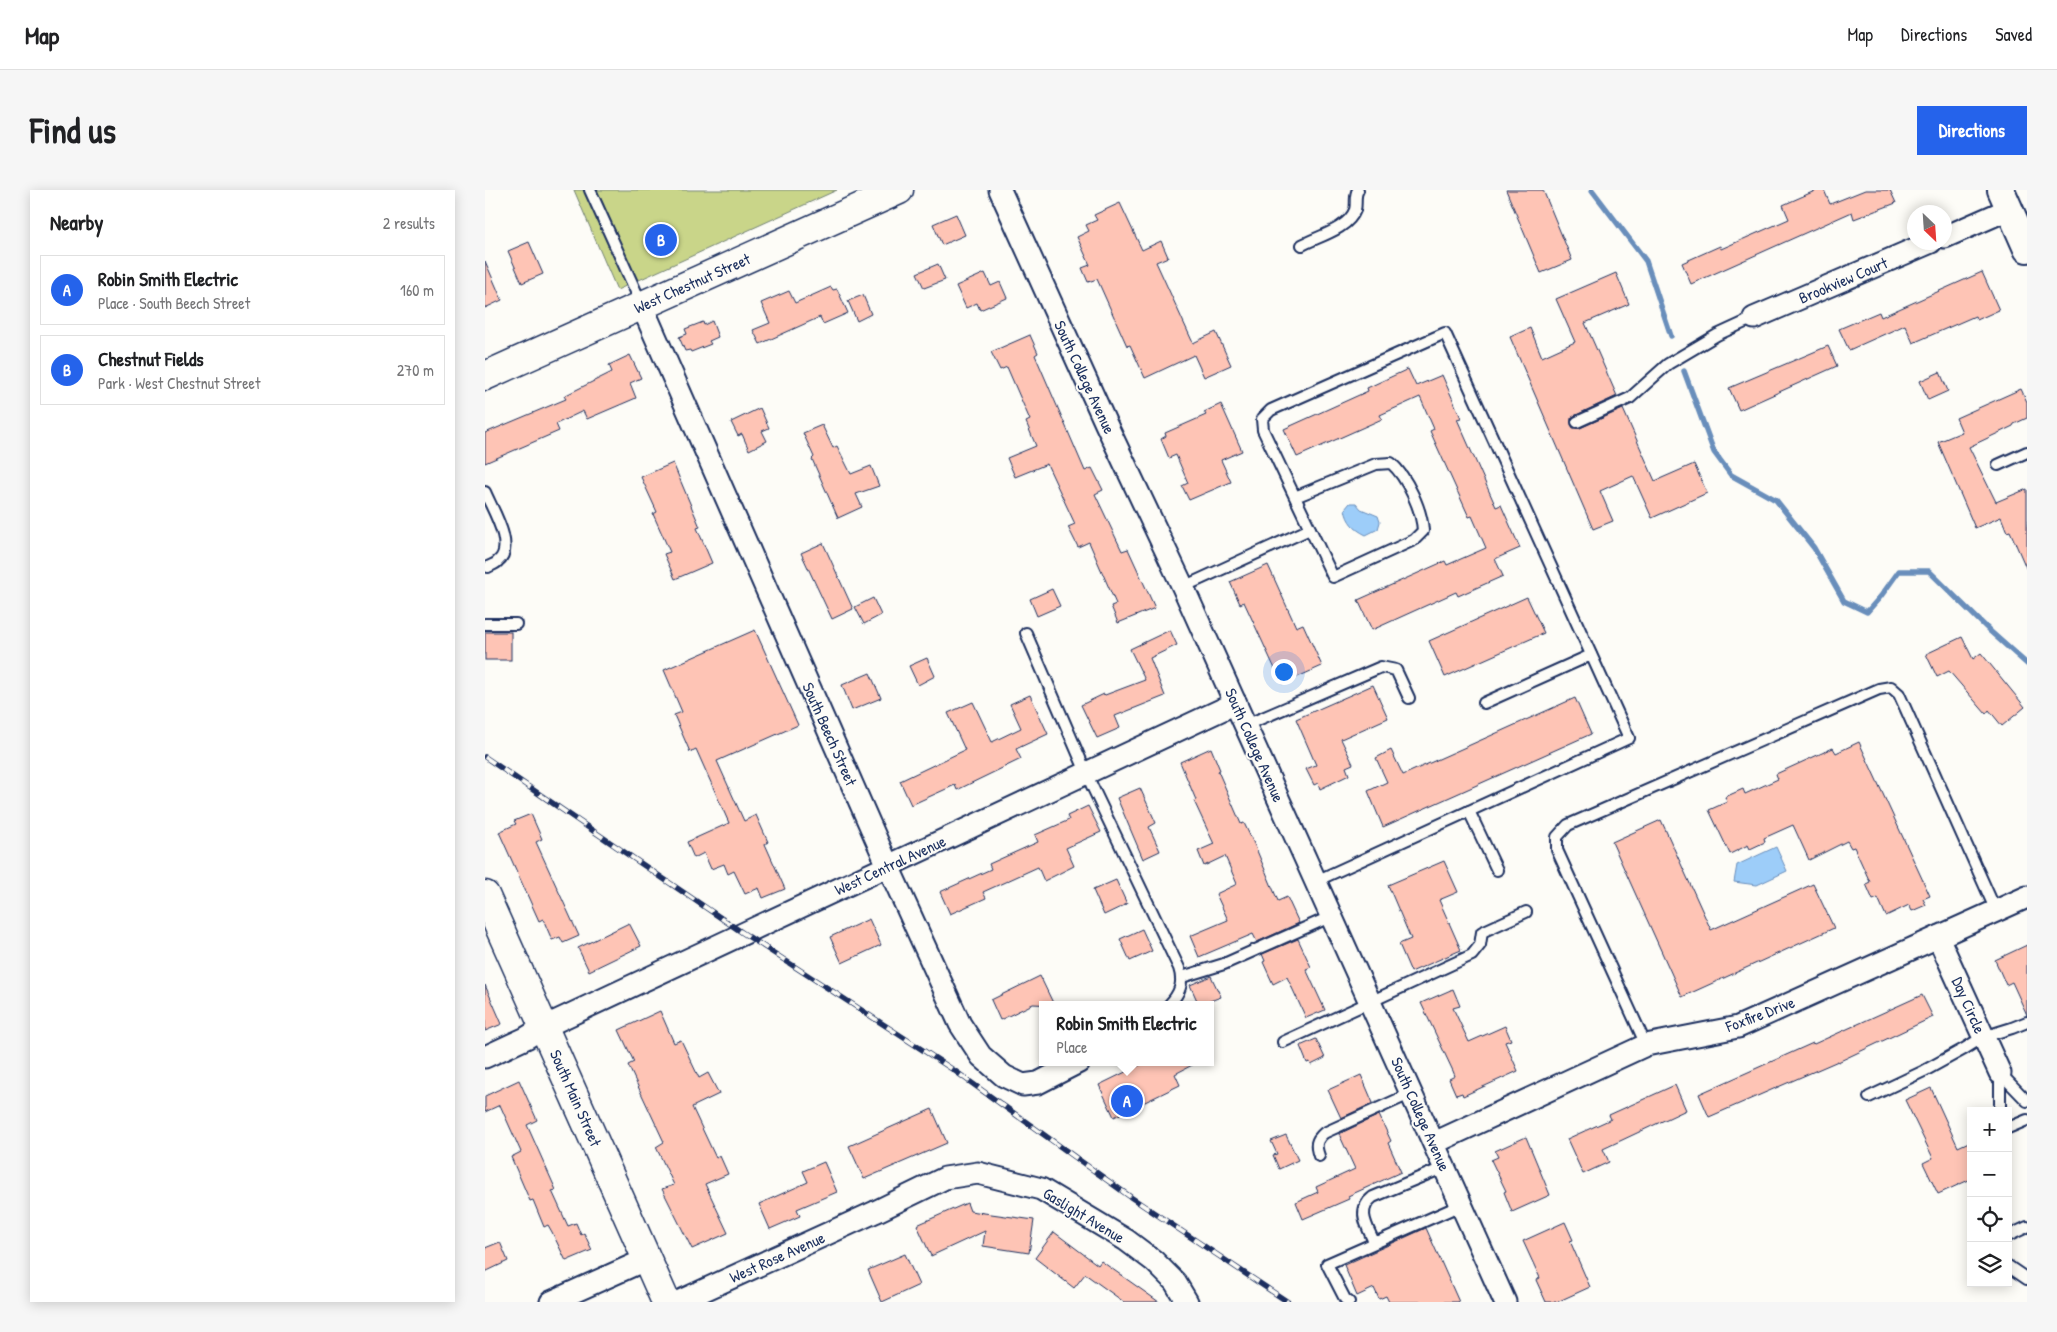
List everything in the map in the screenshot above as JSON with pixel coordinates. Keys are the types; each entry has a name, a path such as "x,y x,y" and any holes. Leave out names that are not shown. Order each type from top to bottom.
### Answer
{"main road":[{"name":"West Chestnut Street","path":"485,376 899,190"},
{"name":"South Main Street","path":"485,895 666,1302"}],"street":[{"name":"South College Avenue","path":"1000,190 1236,703 1505,1302"},
{"path":"1952,233 2005,200 2025,242"},
{"name":"Brookview Court","path":"1754,318 1912,250"},
{"name":"South Beech Street","path":"642,306 888,866 960,1024 981,1056 1004,1076 1023,1085 1038,1083 1071,1066"},
{"name":"West Central Avenue","path":"485,1057 526,1038 544,1027 1236,703"},
{"name":"Foxfire Drive","path":"1434,1143 1646,1045 1738,1027 2027,897"},
{"name":"Day Circle","path":"1938,938 1999,1073"},
{"name":"Gaslight Avenue","path":"875,1212 945,1178 978,1173 1041,1188 1140,1250 1175,1282 1187,1302"},
{"name":"West Rose Avenue","path":"678,1302 875,1212"},
{"path":"551,1302 647,1259"}],"lane":[{"path":"590,190 642,306"},
{"path":"1302,245 1346,223 1355,209 1356,193 1358,190"},
{"path":"1577,422 1629,398 1668,364 1717,335 1754,318"},
{"path":"1295,497 1376,464 1391,463 1401,472 1422,519 1423,531 1414,540 1333,577 1263,430 1262,419 1271,410 1445,333 1629,738 1316,881"},
{"path":"1998,464 2027,452"},
{"path":"485,492 499,522 506,550 499,561 488,567"},
{"path":"1183,587 1310,529"},
{"path":"485,624 516,624"},
{"path":"1025,633 1087,773 1179,968 1182,978 1181,988 1172,1001"},
{"path":"1484,703 1591,654"},
{"path":"1246,726 1381,667 1396,670 1409,698"},
{"path":"1646,1045 1557,850 1557,836 1568,825 1879,689 1891,687 1899,694 1995,911"},
{"path":"1469,811 1497,870"},
{"path":"1283,1042 1472,955 1480,945 1482,932 1526,912"},
{"path":"1182,978 1224,964 1332,916"},
{"path":"1869,1097 1924,1071 1983,1037 2027,1022"},
{"path":"1999,1073 2027,1101"},
{"path":"1999,1073 2000,1107"},
{"path":"1319,1156 1316,1147 1317,1139 1324,1133 1412,1093"},
{"path":"2012,1126 2027,1120"},
{"path":"1374,1242 1363,1214 1367,1201 1445,1167"},
{"path":"1349,1302 1345,1299 1327,1264 1461,1204"},
{"path":"2012,1234 2027,1227"},
{"path":"2012,1269 2027,1279"}],"green space":[{"path":"574,190 837,190 617,290"}],"water":[{"path":"1350,503 1356,503 1361,509 1378,516 1380,522 1378,529 1366,535 1355,528 1347,518 1345,509"},
{"path":"1776,847 1787,871 1757,885 1734,882 1737,865"}],"building":[{"path":"1506,190 1543,190 1572,260 1541,273"},
{"path":"1817,190 1824,190 1830,204 1865,190 1890,190 1896,203 1854,219 1852,212 1691,284 1682,263 1720,246 1721,249 1789,219 1783,205"},
{"path":"1120,203 1142,250 1161,241 1168,257 1156,262 1193,343 1216,332 1231,365 1204,377 1194,355 1145,378 1130,345 1127,346 1097,279 1088,282 1082,268 1090,265 1077,237 1089,231 1086,225 1097,220 1094,215"},
{"path":"956,214 965,235 942,245 933,224"},
{"path":"529,242 543,274 522,283 508,251"},
{"path":"485,261 502,300 485,308"},
{"path":"938,264 945,280 924,288 917,273"},
{"path":"1982,272 1999,310 1977,320 1975,316 1913,343 1905,325 1849,350 1839,329 1879,312 1881,317"},
{"path":"985,273 991,286 1000,282 1007,298 980,310 977,303 966,308 956,286"},
{"path":"1616,273 1629,304 1585,323 1617,396 1574,416 1571,418 1571,424 1573,428 1580,428 1623,409 1655,481 1694,464 1707,493 1652,518 1633,476 1600,491 1613,521 1593,529 1510,337 1530,328 1542,357 1575,342 1556,299"},
{"path":"831,287 833,290 837,289 848,313 823,324 820,317 760,344 753,330 770,323 761,303 789,291 795,303"},
{"path":"863,295 871,314 857,321 848,301"},
{"path":"712,321 718,337 709,341 711,344 691,352 690,350 685,351 679,337 687,334 685,329 703,322 704,325"},
{"path":"1030,335 1038,353 1035,355 1085,471 1092,468 1103,490 1095,494 1122,551 1128,549 1155,608 1118,623 1111,606 1116,604 1089,542 1078,547 1068,527 1075,524 1047,464 1015,477 1007,458 1036,446 1026,422 1030,420 1007,367 1000,370 991,352"},
{"path":"1828,346 1837,366 1739,410 1729,388"},
{"path":"630,355 641,378 630,383 636,398 587,419 583,411 556,424 559,431 485,463 485,433 566,399 564,396 612,372 609,365"},
{"path":"1408,369 1416,386 1442,375 1461,418 1457,419 1496,507 1501,505 1520,548 1495,559 1503,576 1458,596 1456,592 1372,630 1358,600 1445,561 1447,565 1486,548 1472,516 1469,517 1430,431 1434,429 1420,397 1380,415 1382,419 1297,457 1284,429 1368,391 1367,388"},
{"path":"1940,372 1948,391 1928,400 1920,381"},
{"path":"2021,389 2027,402 2027,418 1969,447 1996,502 2027,489 2027,570 2010,531 2007,532 2001,517 1975,528 1938,442 1962,432 1956,418"},
{"path":"1221,404 1242,451 1221,460 1231,482 1189,500 1182,486 1188,483 1176,455 1169,458 1161,439 1166,436 1165,433 1206,415 1204,412"},
{"path":"760,408 769,428 762,431 767,441 749,450 742,434 738,436 731,422"},
{"path":"822,425 833,448 837,446 851,474 871,466 879,486 856,494 862,507 838,518 812,459 814,457 803,433"},
{"path":"673,463 700,527 697,528 712,563 675,579 664,554 670,552 653,514 657,512 641,477"},
{"path":"823,543 853,609 832,619 801,553"},
{"path":"1268,565 1296,627 1303,624 1322,666 1282,684 1244,602 1240,604 1230,582"},
{"path":"1052,589 1060,606 1037,616 1030,599"},
{"path":"1527,597 1544,633 1445,677 1429,641"},
{"path":"873,598 881,615 864,624 855,607"},
{"path":"755,630 798,725 717,761 744,821 756,815 768,842 765,844 785,889 763,898 759,888 745,894 734,871 728,874 724,864 711,869 704,853 694,858 687,842 729,823 696,749 690,752 674,715 682,712 664,670"},
{"path":"1170,630 1177,645 1150,658 1165,696 1115,716 1120,728 1097,738 1081,705 1104,694 1145,680 1130,649"},
{"path":"485,632 511,632 511,660 485,660"},
{"path":"1962,637 1973,659 1981,653 2025,707 2002,726 1989,710 1986,714 1949,671 1937,677 1926,654"},
{"path":"927,658 935,676 918,685 909,666"},
{"path":"870,673 881,698 852,710 842,685"},
{"path":"1373,685 1388,718 1341,739 1353,764 1346,767 1349,775 1320,789 1318,783 1314,785 1306,769 1316,765 1296,719"},
{"path":"1030,695 1048,734 1016,749 1021,759 957,790 955,785 911,805 900,781 965,750 948,713 973,702 992,742 1021,728 1010,704"},
{"path":"1575,698 1591,734 1383,827 1368,791 1387,782 1376,758 1391,750 1403,775"},
{"path":"1859,742 1930,896 1923,899 1926,905 1912,911 1909,905 1886,916 1878,898 1873,900 1866,884 1870,882 1854,847 1851,848 1847,841 1809,860 1793,825 1764,838 1765,842 1750,849 1748,845 1730,854 1709,810 1727,802 1725,797 1743,789 1745,794 1778,779 1776,774 1833,748 1836,753"},
{"path":"1211,748 1220,770 1218,771 1241,824 1244,823 1278,901 1287,897 1299,923 1257,942 1253,934 1199,957 1190,936 1228,920 1216,894 1237,884 1225,856 1204,866 1198,851 1214,844 1194,801 1196,800 1180,762"},
{"path":"1140,788 1156,823 1149,827 1160,851 1143,859 1117,798"},
{"path":"1088,806 1101,832 1066,848 1074,866 1044,881 1038,867 983,892 986,898 950,914 940,892 991,869 989,864 1038,842 1035,835 1069,820 1067,816"},
{"path":"531,814 542,839 536,842 579,936 563,943 560,937 552,940 543,919 539,921 499,832 516,824 514,821"},
{"path":"1661,820 1711,930 1813,884 1834,928 1682,997 1612,842"},
{"path":"1444,861 1458,892 1439,900 1461,950 1411,972 1399,944 1411,939 1388,885"},
{"path":"1116,880 1127,904 1104,915 1093,890"},
{"path":"869,919 881,945 842,963 830,937"},
{"path":"629,923 641,946 589,971 578,948"},
{"path":"1142,929 1152,951 1130,961 1120,939"},
{"path":"1298,939 1311,967 1306,969 1325,1010 1306,1018 1287,977 1273,984 1263,962 1265,961 1262,954"},
{"path":"2027,945 2027,1015 2012,982 2006,985 1995,960"},
{"path":"1040,976 1052,1001 1039,1001 1039,1004 1033,1004 1000,1020 991,1000"},
{"path":"1211,976 1221,997 1210,1001 1197,1001 1190,985"},
{"path":"485,985 502,1024 485,1031"},
{"path":"1453,989 1460,1006 1453,1008 1469,1042 1505,1026 1511,1040 1505,1042 1518,1071 1463,1096 1462,1093 1456,1095 1449,1079 1455,1076 1421,1003"},
{"path":"1922,995 1933,1017 1838,1062 1709,1117 1699,1094"},
{"path":"660,1011 674,1043 681,1040 699,1078 708,1073 719,1094 692,1107 716,1158 720,1156 728,1174 705,1184 728,1233 692,1249 662,1189 674,1185 656,1147 664,1142 628,1065 634,1062 619,1030"},
{"path":"1316,1039 1325,1058 1311,1065 1310,1062 1307,1063 1300,1046"},
{"path":"1138,1066 1190,1066 1175,1074 1180,1085 1114,1117 1099,1085"},
{"path":"1361,1075 1373,1103 1341,1118 1328,1090"},
{"path":"519,1080 537,1120 527,1125 556,1190 552,1191 568,1226 576,1223 581,1235 584,1233 592,1250 566,1261 548,1225 544,1227 533,1200 530,1201 511,1157 521,1152 500,1105 485,1112 485,1096"},
{"path":"1675,1085 1686,1110 1603,1149 1609,1162 1583,1174 1567,1139 1611,1119 1609,1115"},
{"path":"1931,1088 1958,1147 1967,1143 1967,1181 1938,1194 1923,1163 1933,1158 1905,1100"},
{"path":"932,1109 947,1143 864,1179 849,1146"},
{"path":"1379,1115 1391,1141 1388,1143 1401,1172 1348,1196 1349,1199 1303,1219 1296,1202 1318,1192 1316,1187 1355,1169 1339,1134"},
{"path":"1286,1135 1298,1160 1279,1169 1273,1155 1277,1154 1271,1141"},
{"path":"1526,1137 1550,1195 1512,1212 1504,1192 1506,1191 1491,1160 1498,1157 1495,1151"},
{"path":"824,1162 837,1192 797,1209 800,1216 770,1229 759,1204 808,1182 803,1171"},
{"path":"967,1203 970,1211 1034,1220 1029,1253 983,1246 985,1231 931,1256 917,1225"},
{"path":"1565,1222 1573,1240 1570,1241 1590,1287 1557,1302 1546,1302 1536,1280 1540,1278 1523,1241"},
{"path":"1426,1228 1459,1302 1389,1302 1386,1296 1379,1299 1374,1288 1357,1296 1344,1265"},
{"path":"1054,1232 1098,1265 1101,1261 1159,1302 1124,1302 1085,1274 1074,1288 1035,1258"},
{"path":"500,1242 508,1261 485,1272 485,1248"},
{"path":"905,1254 919,1285 882,1302 868,1270"}],"waterway":[{"path":"1592,190 1646,261 1671,336"},
{"path":"1684,371 1714,452 1731,475 1776,500 1814,548 1844,601 1867,612 1899,571 1929,571 1991,632 2027,664"}],"railway":[{"path":"485,757 743,933 955,1071 1132,1198 1288,1302"}],"place":[{"name":"Chestnut Fields","path":"661,240"},
{"name":"Robin Smith Electric","path":"1127,1101"}]}
